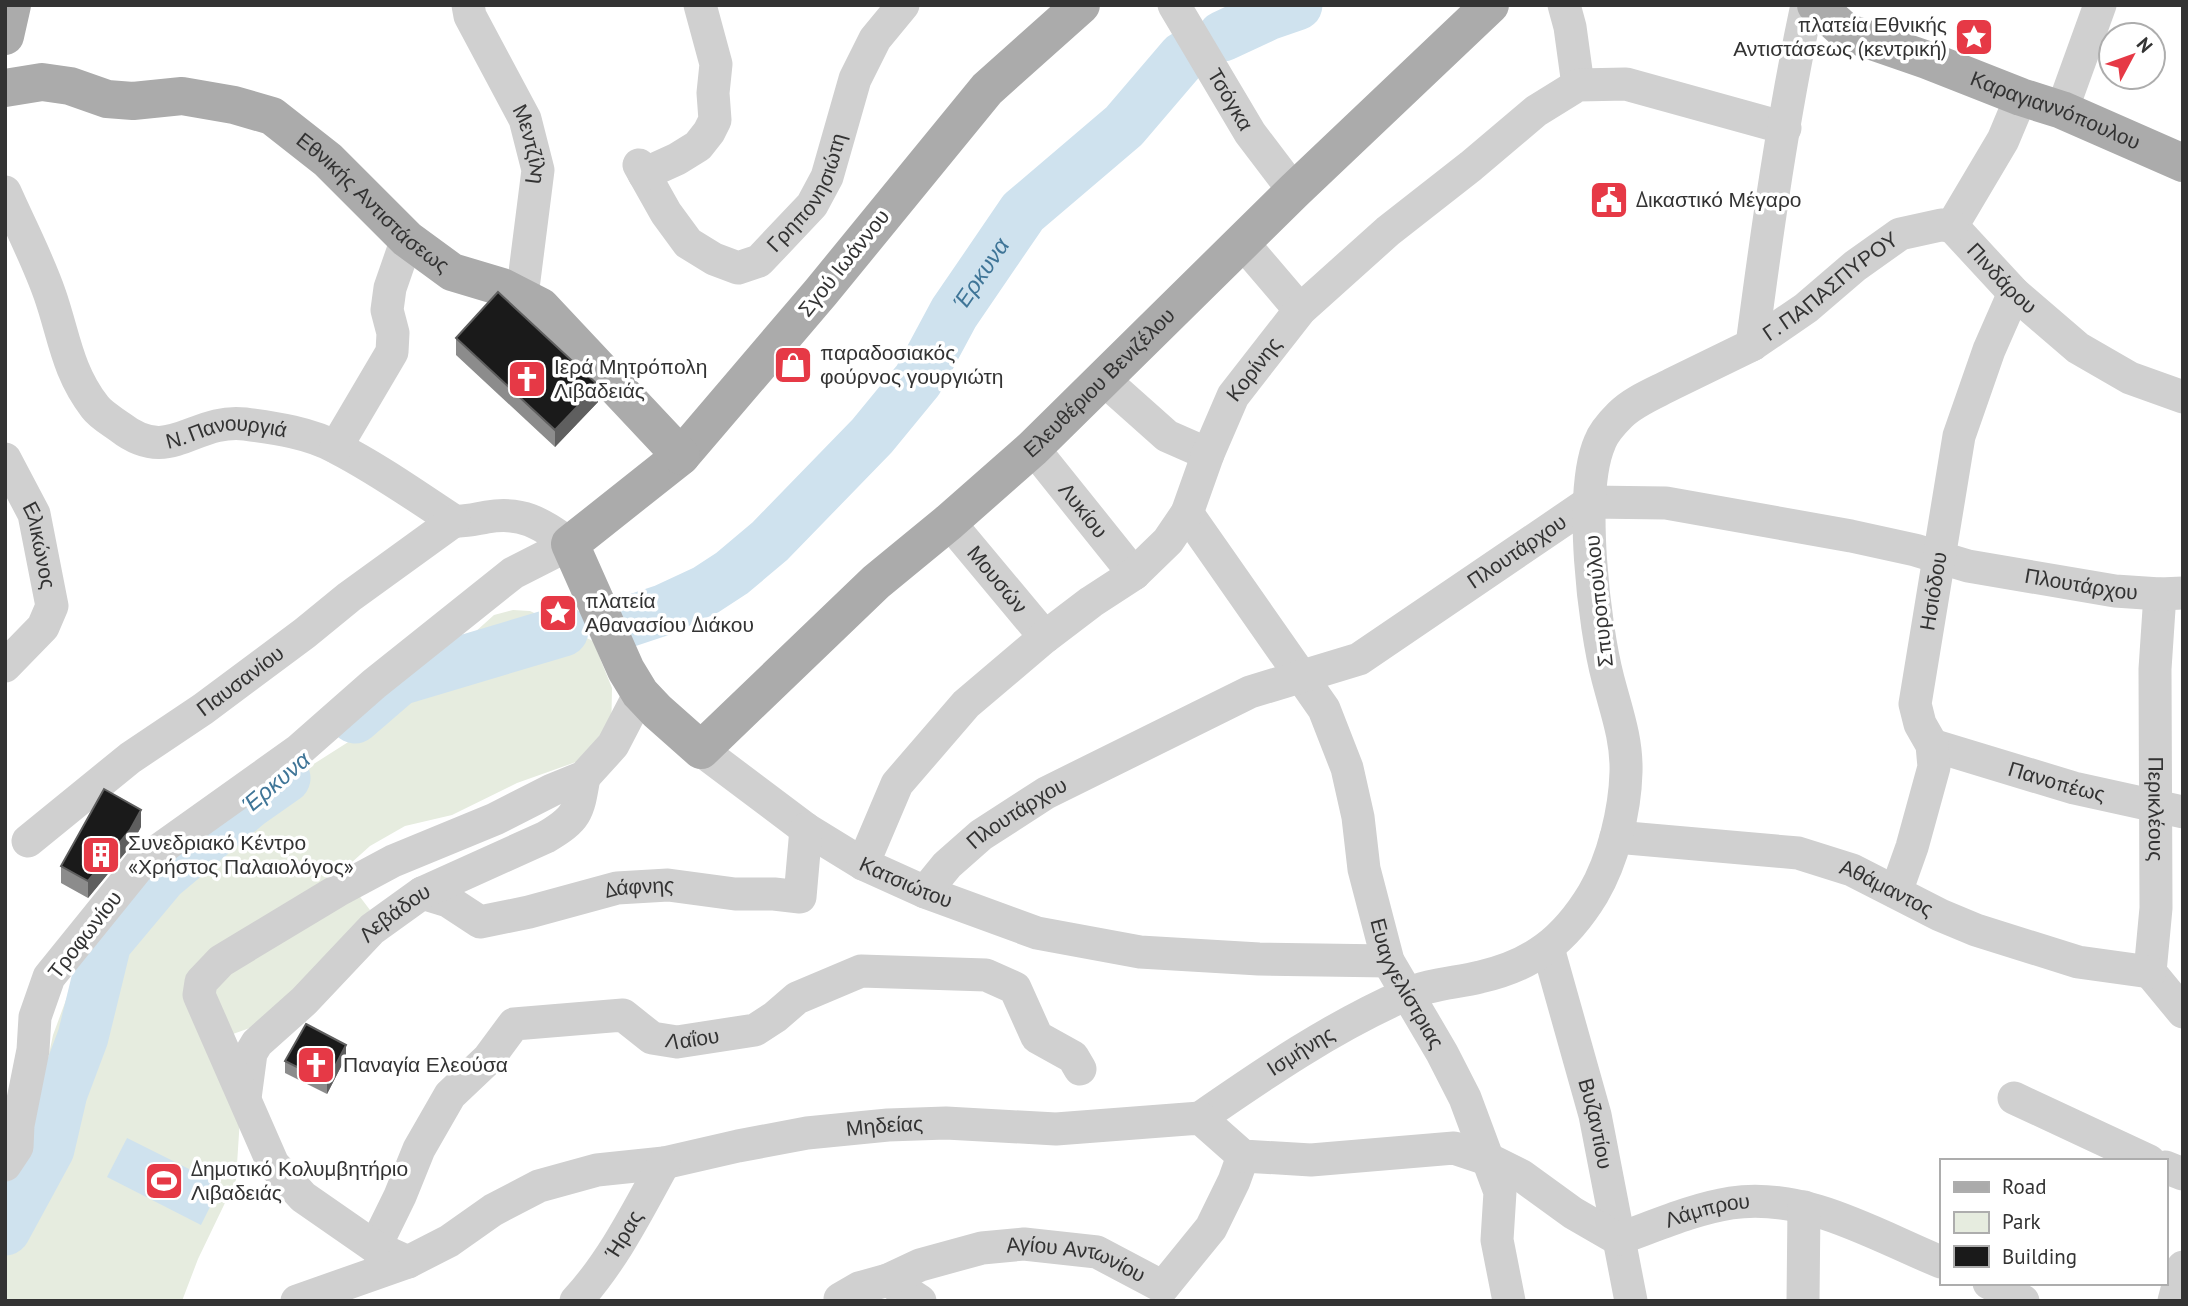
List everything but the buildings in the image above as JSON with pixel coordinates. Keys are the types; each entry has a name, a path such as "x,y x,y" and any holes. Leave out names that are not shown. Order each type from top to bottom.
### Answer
{"main road":[{"path":"5,36 12,5"},
{"name":"Σγού Ιωάννου","path":"570,544 681,456 821,292 987,89 1081,5"},
{"name":"Ελευθέριου Βενιζέλου","path":"701,750 876,582 1033,448 1294,191 1490,5"},
{"name":"Καραγιαννόπουλου","path":"1816,5 1846,32 2062,110 2183,163"},
{"name":"Εθνικής Αντιστάσεως","path":"5,88 42,82 70,86 107,99 133,101 181,96 234,105 272,116 328,160 407,239 452,272 502,287 541,307 681,456"},
{"name":"Κατσιώτου","path":"570,544 626,670 640,693 656,711 701,750"}],"street":[{"name":"Μεντζίλη","path":"468,5 470,16 526,119 538,170 522,296"},
{"name":"Γρηπονησιώτη","path":"700,5 716,64 713,93 715,120 698,146 677,159 642,169 688,243 714,259 738,268 759,261 812,205 827,177 855,79 875,38 903,5"},
{"name":"Τσόγκα","path":"1174,5 1250,133 1294,191"},
{"path":"1564,5 1570,27 1578,85 1626,84 1785,128"},
{"path":"1752,345 1768,221 1807,5"},
{"path":"2062,110 2101,5"},
{"name":"Κορίνης","path":"863,864 897,784 966,704 1045,637 1134,574 1168,541 1187,513 1233,396 1300,310 1388,231 1536,111 1578,85"},
{"name":"Πινδάρου","path":"2021,97 2003,140 1952,226 2014,293 2078,348 2130,378 2183,397"},
{"name":"Ν. Πανουργιά","path":"5,192 50,295 64,349 80,383 96,409 126,431 151,443 168,443 206,428 242,424 303,435 336,447 454,521"},
{"name":"Γ. ΠΑΠΑΣΠΥΡΟΥ","path":"1752,345 1806,308 1855,266 1900,234 1941,225 1952,226"},
{"path":"336,447 392,352 393,333 387,310 390,288 407,239"},
{"path":"1242,242 1300,310"},
{"name":"Ησιόδου","path":"1896,892 1912,848 1934,767 1932,745 1920,724 1915,704 1959,436 1989,351 2014,293"},
{"name":"Σπυροπούλου","path":"1408,993 1519,966 1548,948 1569,926 1592,895 1610,861 1626,772 1622,726 1601,643 1590,552 1592,474 1600,441 1620,414 1645,398 1752,345"},
{"path":"1103,379 1167,436 1208,454"},
{"name":"Λυκίου","path":"1033,448 1134,574"},
{"name":"Ελικώνος","path":"5,458 34,514 52,606 43,627 5,666"},
{"name":"Πλουτάρχου","path":"925,892 947,865 981,835 1046,793 1250,692 1299,673 1359,659 1590,502 1666,503 1851,536 1968,566 2115,591 2171,594"},
{"path":"1187,513 1299,673"},
{"path":"454,521 466,522 511,514 539,522 570,544"},
{"name":"Παυσανίου","path":"27,842 130,758 203,709 349,597 454,521"},
{"name":"Μουσών","path":"949,522 1045,637"},
{"name":"Τροφωνίου","path":"5,1165 17,1147 33,1050 35,1017 49,977 142,862 299,750 374,684 513,573 570,544"},
{"name":"Περικλέους","path":"2150,972 2170,810 2155,669 2171,594"},
{"name":"Ευαγγελίστριας","path":"1299,673 1324,709 1347,768 1358,817 1364,869 1388,961 1465,1098 1490,1160 1500,1192 1497,1240 1509,1301"},
{"name":"Λεβάδου","path":"245,1098 199,995 201,982 207,973 221,961 337,891 393,861 495,819 584,777 613,745 640,693"},
{"name":"Πανοπέως","path":"1932,745 1988,760 2051,782 2170,810"},
{"name":"Κατσιώτου","path":"701,750 806,829 863,864 925,892 1037,933 1139,952 1259,959 1388,961"},
{"name":"Λεβάδου","path":"245,1098 251,1053 257,1043 304,1001 372,929 422,893 562,828 573,818 579,807 584,777"},
{"name":"Δάφνης","path":"422,893 448,901 480,922 617,888 668,885 735,894 800,897 806,829"},
{"name":"Αθάμαντος","path":"1616,837 1798,853 1852,870 1940,915 1976,930 2078,962 2150,972"},
{"name":"Βυζαντίου","path":"1548,948 1595,1115 1631,1301"},
{"name":"Λαΐου","path":"375,1247 419,1150 450,1095 488,1059 514,1024 624,1015 653,1038 677,1042 755,1030 797,998 861,971 986,975 1015,988 1037,1037 1073,1057 1080,1069"},
{"path":"2150,972 2183,1012"},
{"name":"Ισμήνης","path":"1200,1118 1307,1047 1408,993"},
{"path":"245,1098 273,1164 303,1197 375,1247 408,1262"},
{"path":"2014,1098 2145,1159"},
{"path":"1200,1118 1243,1156 1311,1160 1454,1148 1490,1160 1522,1177 1573,1213 1618,1239"},
{"name":"Μηδείας","path":"297,1301 408,1262 449,1241 493,1210 539,1186 597,1170 664,1163 807,1133 888,1125 946,1123 1056,1129 1200,1118"},
{"name":"Αγίου Αντωνίου","path":"840,1299 859,1288 888,1280 919,1265 972,1250 1024,1244 1097,1252 1171,1294 1211,1228 1243,1156"},
{"name":"Ήρας","path":"576,1301 594,1282 626,1232 664,1163"},
{"name":"Λάμπρου","path":"1618,1239 1702,1209 1734,1203 1780,1202 1825,1212 1940,1262"},
{"path":"1803,1301 1804,1207"},
{"path":"2174,1301 2183,1267"},
{"path":"888,1280 920,1301"},
{"path":"1993,1285 2023,1301"}],"green space":[{"path":"513,610 530,611 593,641 612,688 611,740 576,762 517,783 452,815 405,826 370,846 341,872 370,910 261,1024 233,1034 240,1118 236,1180 198,1259 182,1301 5,1301 5,1186 27,1159 53,1035 76,973 108,926 147,879 180,849 364,732 494,615"}],"water":[{"name":"Δημοτικό Κολυμβητήριο Λιβαδειάς","path":"127,1138 221,1185 201,1225 107,1177"}],"waterway":[{"name":"Έρκυνα","path":"1223,36 1297,5"},
{"name":"Έρκυνα","path":"627,622 663,610 706,590 732,573 770,541 872,436 918,380 954,313 1023,212 1124,126 1183,57"},
{"name":"Έρκυνα","path":"355,718 399,680 563,631"},
{"name":"Έρκυνα","path":"5,1230 49,1149 62,1093 83,1037 106,943 162,876 248,804 285,778"}],"place":[{"name":"πλατεία Εθνικής Αντιστάσεως (κεντρική)","path":"1974,37"},
{"name":"Δικαστικό Μέγαρο","path":"1609,200"},
{"name":"παραδοσιακός φούρνος γουργιώτη","path":"793,365"},
{"name":"Ιερά Μητρόπολη Λιβαδειάς","path":"527,379"},
{"name":"πλατεία Αθανασίου Διάκου","path":"558,613"},
{"name":"Συνεδριακό Κέντρο «Χρήστος Παλαιολόγος»","path":"101,855"},
{"name":"Παναγία Ελεούσα","path":"316,1065"},
{"name":"Δημοτικό Κολυμβητήριο Λιβαδειάς","path":"164,1181"}]}
